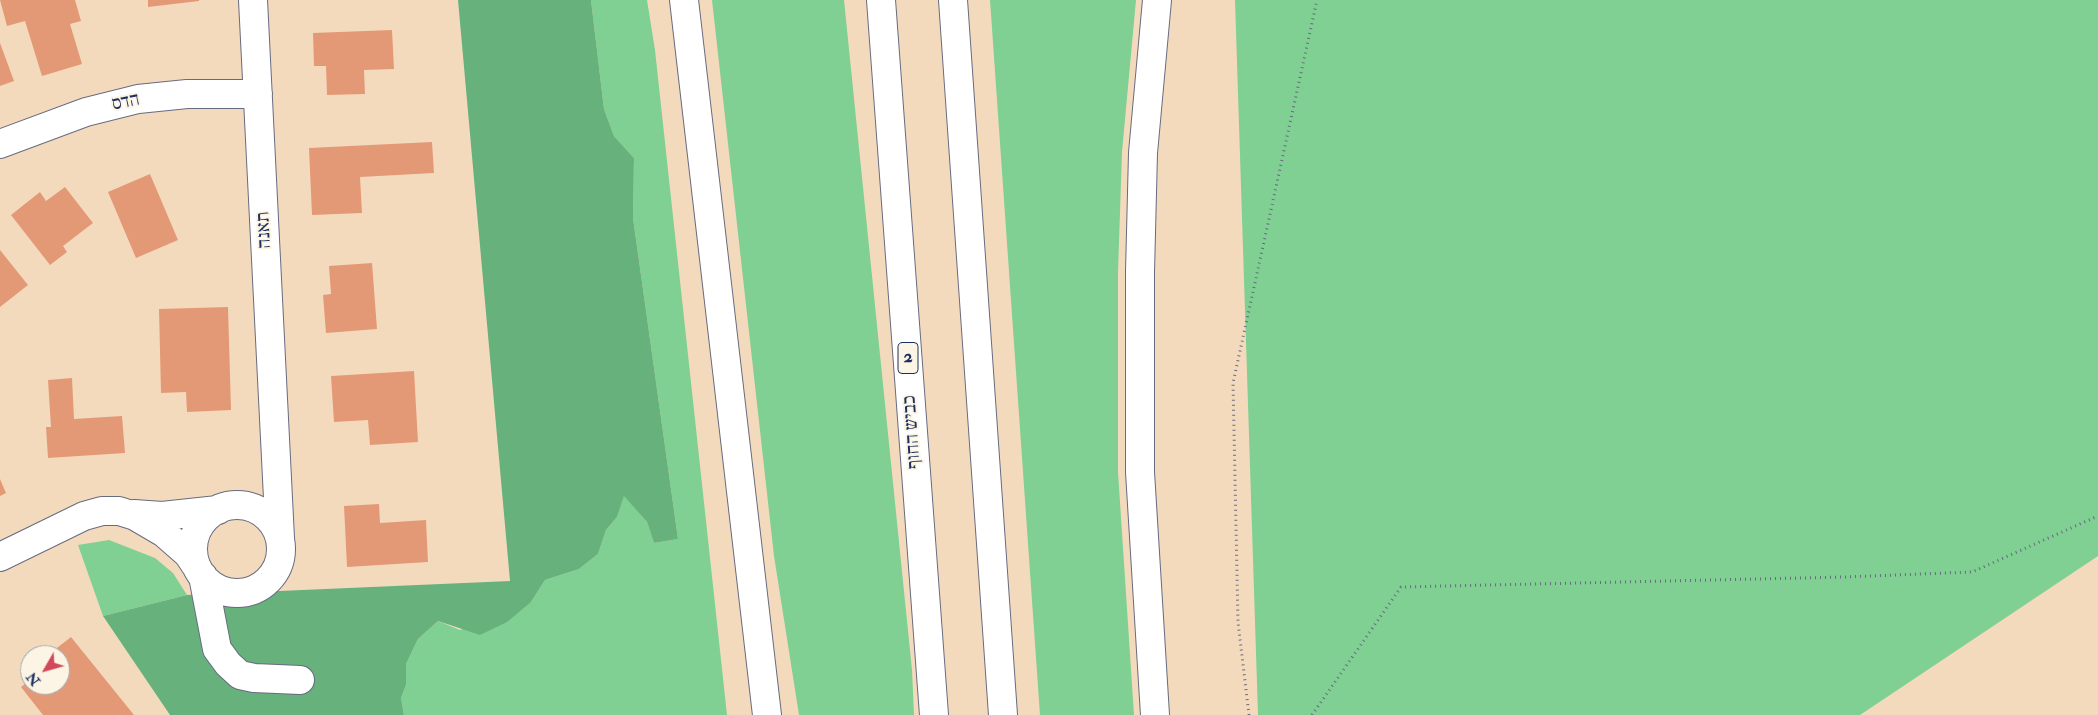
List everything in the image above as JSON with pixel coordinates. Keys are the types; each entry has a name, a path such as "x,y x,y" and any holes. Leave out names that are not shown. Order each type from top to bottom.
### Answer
{"main road":[{"name":"תאנה","path":"253,0 280,538"},
{"path":"684,0 767,715"},
{"name":"כביש החוף","path":"881,0 934,715"},
{"path":"953,0 1002,715"},
{"path":"1155,715 1140,472 1140,272 1143,153 1157,0"},
{"name":"הדס","path":"0,144 86,112 138,99 187,94 258,94"},
{"path":"276,459 262,485 244,501 204,520 195,536 193,552 200,573 217,649 228,664 240,675 254,678 300,680"},
{"path":"0,557 84,516 102,511 162,516 226,508 251,507 272,522 280,538 279,563 271,578 257,589 240,593 224,592 209,583 188,554 164,533 135,516 127,514"}],"path":[{"path":"1249,715 1238,622 1233,383 1317,0"},
{"path":"1312,715 1401,587 1845,577 1972,572 2098,516"}],"green space":[{"path":"458,0 591,0 604,109 614,136 634,158 633,218 678,539 654,543 647,522 624,496 617,517 606,530 598,554 579,569 545,580 531,602 507,622 480,635 438,621 418,639 406,664 406,685 401,698 404,715 170,715 103,616 187,595 510,581"},
{"path":"591,0 647,0 655,50 727,715 404,715 401,698 406,685 406,664 418,639 438,621 460,630 531,602 545,580 579,569 598,554 606,530 617,517 624,495 647,522 654,543 678,539 633,218 634,158 614,136 604,109"},
{"path":"712,0 844,0 912,670 914,715 799,715 774,556"},
{"path":"990,0 1136,0 1122,152 1118,272 1118,472 1134,715 1040,715"},
{"path":"1235,0 2098,0 2098,556 1860,715 1258,715"},
{"path":"109,540 155,558 173,573 187,595 103,616 78,545"}],"building":[{"path":"0,0 75,0 81,21 70,24 82,64 42,76 25,21 7,26"},
{"path":"148,0 199,0 199,1 148,7"},
{"path":"392,30 394,69 364,70 365,94 327,95 326,66 314,66 313,33"},
{"path":"0,43 14,81 0,86"},
{"path":"432,142 434,173 360,177 362,213 312,215 309,148"},
{"path":"150,174 178,240 136,258 108,192"},
{"path":"65,187 93,223 63,246 67,252 50,265 11,215 40,192 46,201"},
{"path":"0,250 28,285 0,307"},
{"path":"372,263 377,329 326,333 323,295 331,294 329,266"},
{"path":"228,307 231,410 187,412 186,392 161,393 159,309"},
{"path":"414,371 418,442 370,445 368,420 334,422 331,376"},
{"path":"72,378 74,419 122,416 125,453 48,458 46,427 51,427 48,380"},
{"path":"0,479 6,493 0,496"},
{"path":"379,504 380,523 426,520 428,562 347,567 344,506"},
{"path":"71,637 134,715 43,715 27,695 70,695 70,645 61,645"}]}
